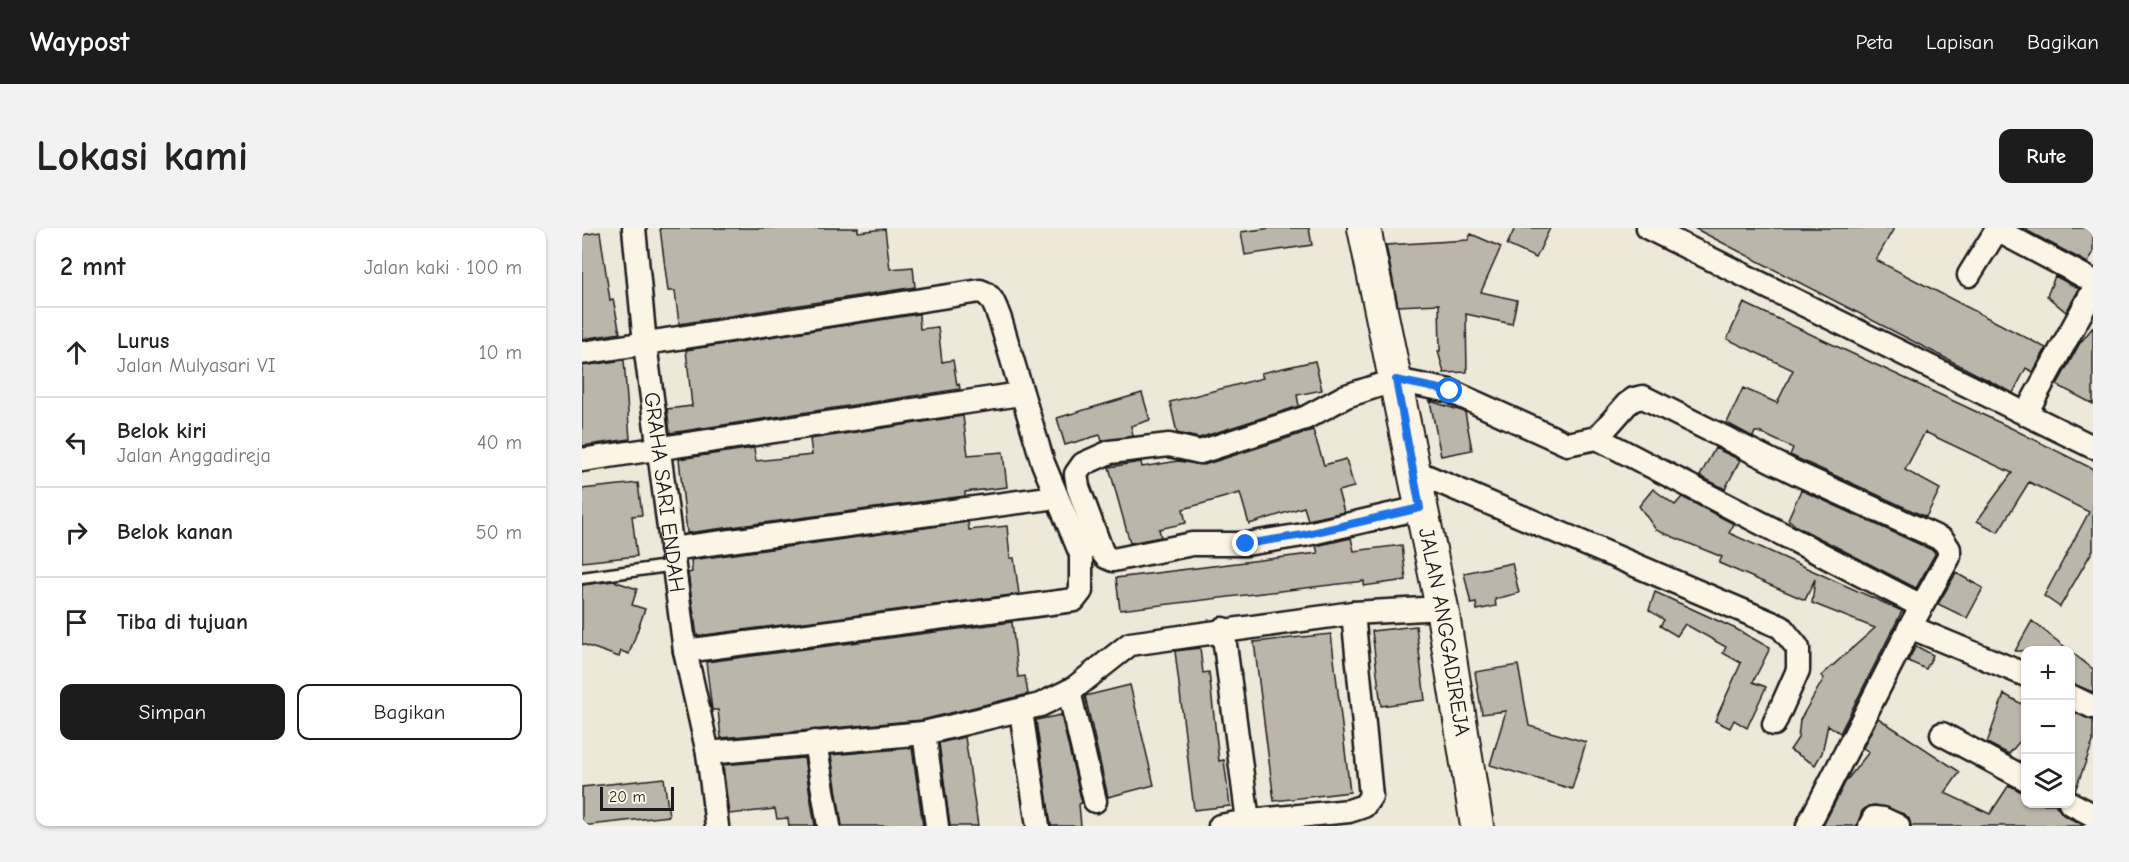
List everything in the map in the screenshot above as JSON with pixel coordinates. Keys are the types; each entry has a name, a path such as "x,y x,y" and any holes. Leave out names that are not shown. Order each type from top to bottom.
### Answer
{"main road":[{"name":"JALAN ANGGADIREJA","path":"1364,228 1442,608 1477,826"}],"street":[{"name":"GRAHA SARI ENDAH","path":"634,228 657,449 685,651 708,753 717,826"},
{"path":"1648,228 2093,447"},
{"path":"1969,275 1998,229 2093,281"},
{"path":"582,353 980,291 991,297 1000,319 1020,394 1056,497 1081,554 1081,591 1074,600 685,651"},
{"path":"2026,413 2093,291"},
{"path":"1420,508 1291,537 1246,544 1192,544 1113,560 1102,552 1078,487 1076,474 1083,464 1110,452 1169,446 1200,452 1305,418 1346,396 1396,380 1450,391 1567,444 1590,439 1627,404 1643,397 1796,473 1944,540 1949,549 1949,557 1921,606 1808,826"},
{"path":"582,460 1020,394"},
{"path":"1590,439 1921,606"},
{"path":"1414,471 1781,627 1798,648 1798,670 1774,724"},
{"path":"673,557 1056,497"},
{"path":"708,753 924,733 1021,711 1069,691 1130,644 1223,629 1353,613 1442,608"},
{"path":"1220,826 1248,820 1350,810 1364,806 1371,796 1353,613"},
{"path":"1910,627 2021,673"},
{"path":"1223,629 1248,820"},
{"path":"1069,691 1095,801"},
{"path":"2075,698 2093,707"},
{"path":"1021,711 1038,826"},
{"path":"924,733 938,826"},
{"path":"1942,734 2021,777"},
{"path":"815,742 830,826"},
{"path":"2075,806 2093,817 2089,826"},
{"path":"1869,826 1874,818 1878,817 1898,826"}],"lane":[{"path":"582,578 673,557"}],"building":[{"path":"660,228 858,228 858,232 885,229 890,269 913,267 915,287 679,324 675,291 668,291"},
{"path":"1271,228 1309,228 1312,245 1245,255 1241,232"},
{"path":"1515,228 1550,228 1536,258 1507,245"},
{"path":"1694,228 1894,228 1876,260 2046,348 2033,372 2026,368 2013,393"},
{"path":"2022,228 2093,228 2093,253 2088,263"},
{"path":"600,232 610,300 613,299 620,333 582,339 582,235"},
{"path":"1471,234 1501,247 1481,292 1517,300 1512,324 1466,314 1467,372 1444,373 1438,351 1440,351 1439,304 1398,306 1386,245 1468,240"},
{"path":"2055,276 2079,289 2066,312 2047,296"},
{"path":"1744,303 2009,427 2093,469 2093,550 2060,607 2044,596 2089,512 2029,482 1998,532 1977,521 2012,473 1925,432 1905,470 1940,489 1926,517 1790,455 1793,448 1759,432 1755,432 1753,437 1727,423 1743,388 1777,403 1793,370 1727,339"},
{"path":"919,314 920,329 938,327 942,362 953,360 957,385 959,384 960,389 670,433 667,409 692,406 686,350"},
{"path":"2093,327 2093,404 2057,385 2080,343"},
{"path":"624,360 630,439 582,446 582,366"},
{"path":"1315,361 1322,390 1297,395 1299,406 1199,438 1177,433 1170,402 1263,378 1261,373"},
{"path":"1142,393 1150,420 1131,426 1133,436 1102,441 1100,435 1065,445 1057,418"},
{"path":"1430,401 1465,412 1472,450 1441,456"},
{"path":"963,416 968,455 1003,452 1007,487 965,492 965,496 687,533 679,459 754,448 756,461 812,455 810,439"},
{"path":"1313,430 1324,465 1346,459 1354,487 1338,491 1344,512 1308,520 1304,507 1249,524 1240,493 1183,509 1186,523 1159,529 1161,537 1130,543 1109,467 1141,462 1142,467 1178,461 1204,465"},
{"path":"1715,448 1740,460 1725,489 1700,476"},
{"path":"638,483 642,515 632,516 637,556 582,562 582,489"},
{"path":"1653,489 1675,505 1682,497 1734,524 1729,533 1902,611 1840,733 1828,725 1822,753 1815,765 1790,750 1798,738 1800,720 1824,678 1821,676 1875,628 1812,603 1815,579 1805,600 1719,563 1722,557 1656,530 1639,506"},
{"path":"1801,490 1934,551 1935,554 1916,588 1796,526 1788,519"},
{"path":"968,522 969,530 1007,526 1010,558 1014,558 1019,594 697,636 688,573 692,572 691,560"},
{"path":"1351,538 1354,551 1402,545 1406,580 1364,586 1364,581 1120,610 1116,578 1318,553 1316,546"},
{"path":"1512,563 1519,593 1495,599 1496,606 1477,610 1476,603 1471,604 1464,573"},
{"path":"1956,573 1983,588 1967,618 1938,604"},
{"path":"614,581 637,589 632,605 645,609 629,654 621,651 619,657 582,644 582,585"},
{"path":"1655,592 1736,629 1770,648 1753,682 1766,687 1747,728 1734,720 1730,728 1715,721 1741,663 1723,653 1726,647 1685,624 1677,636 1660,626 1664,620 1649,610"},
{"path":"2032,621 2064,646 2021,646 2021,651 2015,651"},
{"path":"1012,622 1018,677 1025,676 1028,694 922,720 721,738 718,710 712,710 706,662"},
{"path":"1416,626 1425,700 1381,706 1372,631"},
{"path":"1331,634 1350,792 1274,801 1254,642"},
{"path":"1916,646 1933,655 1926,669 1908,661"},
{"path":"1200,648 1203,673 1209,672 1219,761 1224,760 1230,806 1194,810 1175,651"},
{"path":"2075,655 2093,669 2093,692 2075,685"},
{"path":"1518,665 1529,726 1586,742 1572,789 1490,765 1506,711 1482,714 1475,672"},
{"path":"1130,685 1154,785 1108,797 1085,696"},
{"path":"2004,694 2021,704 2021,740 2009,754 1987,743"},
{"path":"2075,713 2093,720 2093,742 2075,791"},
{"path":"1061,715 1082,803 1079,804 1081,826 1051,826 1036,720"},
{"path":"1878,718 1960,772 1945,793 1990,814 2009,785 2021,792 2021,808 2058,808 2063,815 2085,826 1911,826 1904,814 1875,805 1868,806 1862,811 1857,826 1823,826 1846,781 1869,752 1863,748"},
{"path":"965,737 978,826 950,826 939,743"},
{"path":"912,748 923,826 842,826 831,755"},
{"path":"804,758 815,826 789,826 788,818 777,819 775,809 729,814 723,765"},
{"path":"664,778 669,816 582,826 582,787"}],"route":[{"path":"1246,544 1303,535 1420,508 1396,380 1450,391"}]}
